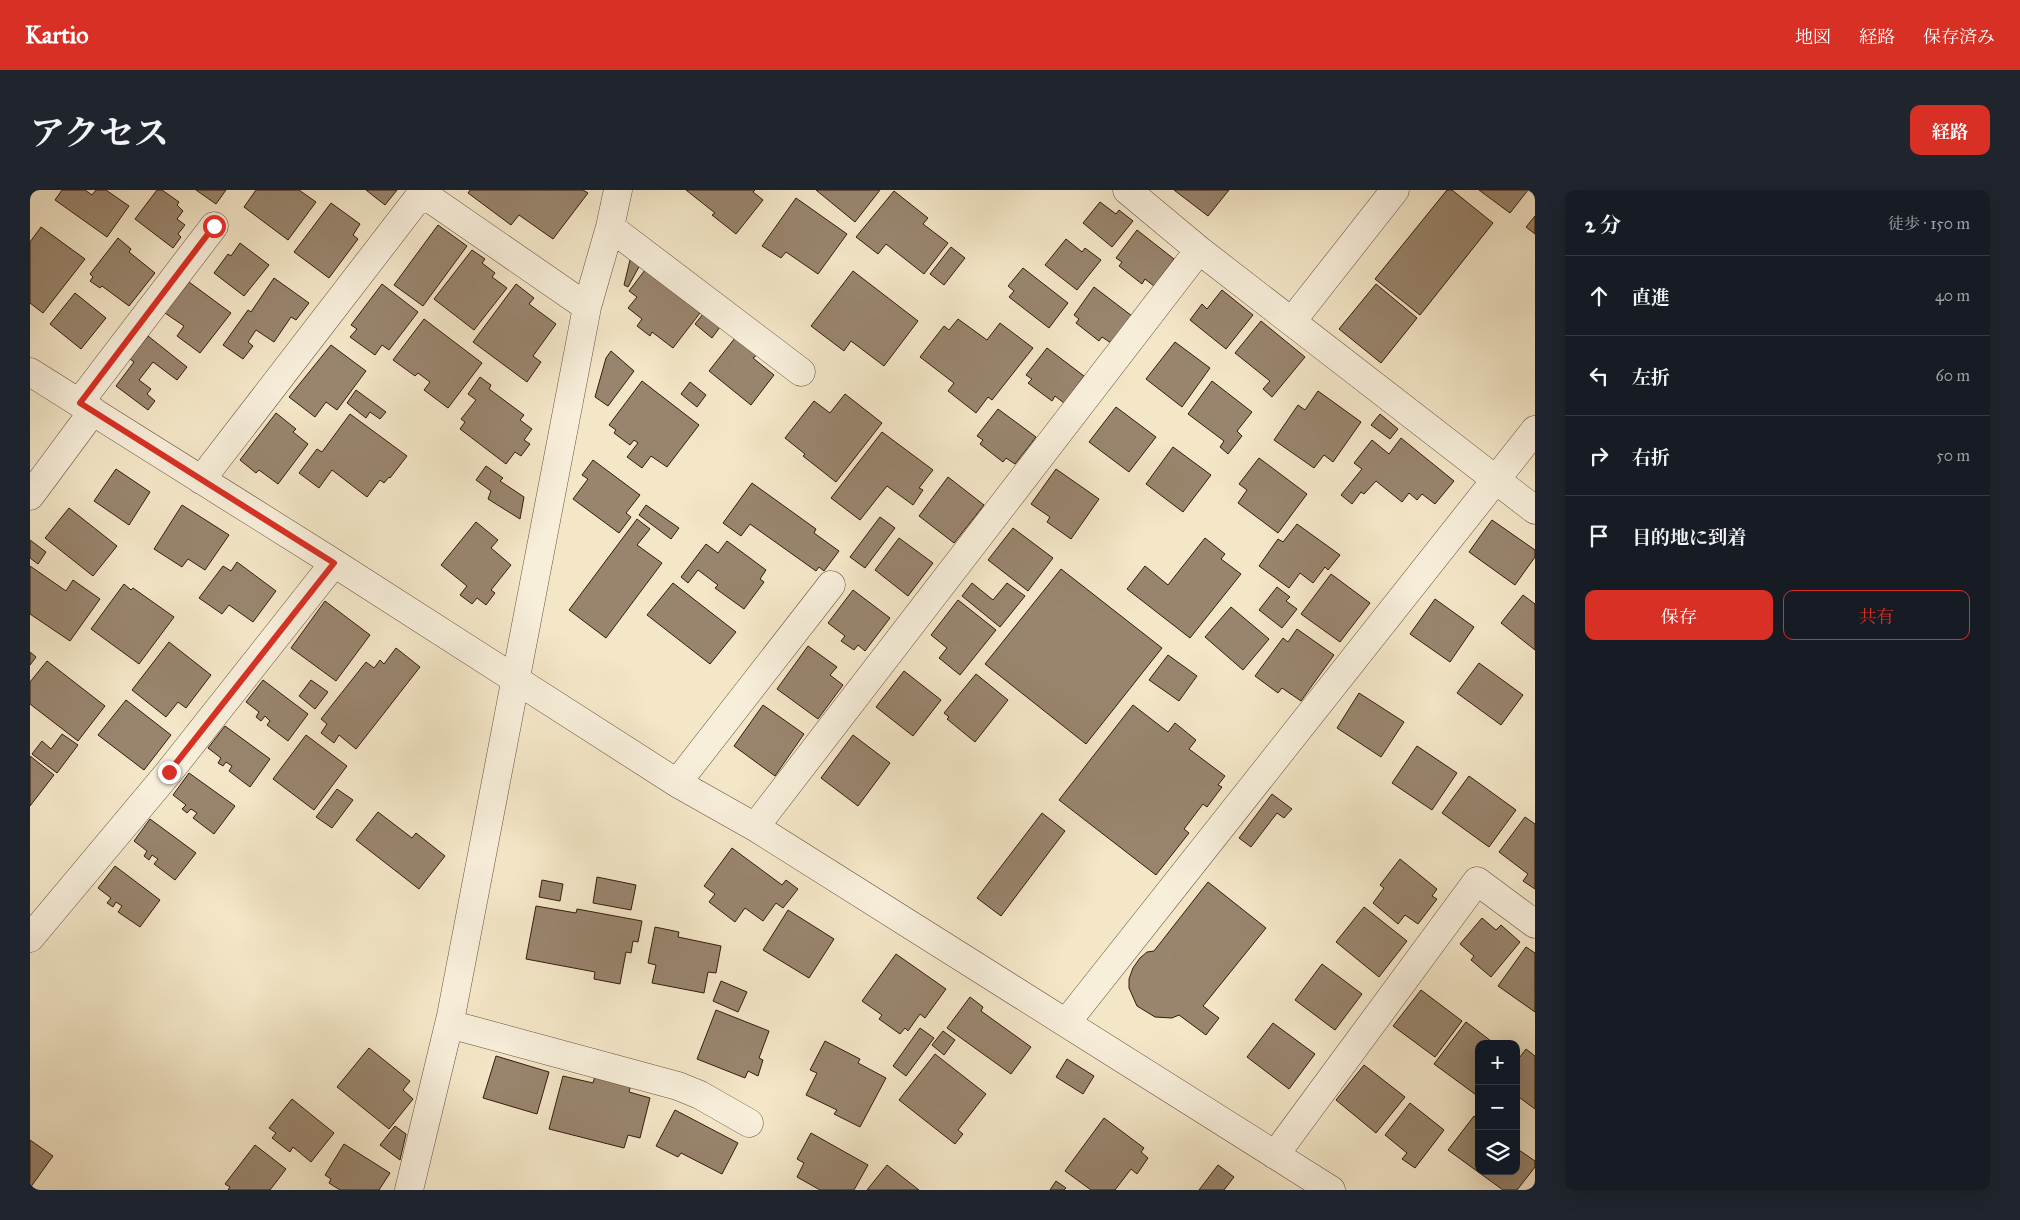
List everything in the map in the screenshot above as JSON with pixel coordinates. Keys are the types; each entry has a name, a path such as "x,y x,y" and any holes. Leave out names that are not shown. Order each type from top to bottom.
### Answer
{"street":[{"path":"409,1190 449,1024 588,307 618,190"},
{"path":"1127,190 1200,250 1535,510"},
{"path":"1292,321 1395,190"},
{"path":"201,480 422,193 588,307"},
{"path":"30,496 86,407 214,226"},
{"path":"610,227 802,372"},
{"path":"755,827 1200,250"},
{"path":"30,372 334,563 677,783 755,827 1331,1190"},
{"path":"1066,1023 1535,430"},
{"path":"30,938 169,772 334,563"},
{"path":"677,783 830,585"},
{"path":"1275,1155 1477,881 1535,924"},
{"path":"449,1024 678,1086 700,1095 749,1123"}],"building":[{"path":"62,190 85,190 92,195 96,190 106,190 129,206 107,237 55,200"},
{"path":"157,190 162,190 179,202 177,205 183,211 177,219 185,225 178,234 181,237 173,248 135,219"},
{"path":"196,190 226,190 216,204"},
{"path":"256,190 299,190 316,202 288,240 244,207"},
{"path":"366,190 397,190 385,205"},
{"path":"470,190 583,190 588,193 553,239 519,215 511,225 468,193"},
{"path":"686,190 755,190 753,192 763,200 736,234 712,215 715,213"},
{"path":"816,190 880,190 855,222"},
{"path":"1174,190 1229,190 1208,216"},
{"path":"1447,190 1452,190 1493,223 1420,315 1375,279"},
{"path":"1479,190 1528,190 1510,213"},
{"path":"894,191 928,218 923,224 948,243 924,274 886,244 878,254 856,237"},
{"path":"796,198 847,234 818,274 786,252 781,258 762,246"},
{"path":"1100,202 1116,214 1119,210 1133,221 1112,247 1083,223"},
{"path":"331,203 360,224 353,235 358,239 329,278 294,252"},
{"path":"1535,216 1535,234 1526,227"},
{"path":"438,225 467,246 423,306 394,285"},
{"path":"41,227 85,259 43,313 30,303 30,242"},
{"path":"1137,230 1174,259 1154,286 1145,279 1142,284 1119,266 1122,262 1116,258"},
{"path":"118,238 131,249 129,252 155,273 129,306 102,286 100,288 90,281 93,277 90,274"},
{"path":"1066,239 1082,252 1085,248 1101,260 1077,290 1045,265"},
{"path":"240,243 269,265 244,296 214,273 228,254 231,256"},
{"path":"951,247 965,258 944,285 930,274"},
{"path":"472,250 485,259 482,263 495,273 492,277 507,288 474,330 434,299"},
{"path":"630,260 641,263 628,287 624,285"},
{"path":"1023,268 1068,303 1049,328 1009,297 1014,291 1008,286"},
{"path":"645,270 700,313 673,348 652,332 650,336 637,326 642,319 628,308 637,297 629,291"},
{"path":"853,271 918,321 884,366 851,341 844,351 811,326"},
{"path":"274,278 309,303 296,320 291,317 274,342 256,330 248,342 253,346 243,359 223,345 248,310 251,312"},
{"path":"189,282 231,313 200,353 177,336 184,326 165,313"},
{"path":"382,284 418,312 389,350 382,345 375,355 350,337 357,329 351,325"},
{"path":"516,284 534,298 529,304 556,324 533,356 541,362 527,382 473,342"},
{"path":"1376,284 1417,318 1381,363 1339,329"},
{"path":"1094,287 1132,316 1111,343 1102,337 1099,341 1076,323 1079,319 1074,315"},
{"path":"1222,290 1253,315 1226,349 1190,320 1202,304 1207,309"},
{"path":"75,293 106,318 81,349 50,324"},
{"path":"703,314 720,327 712,338 695,324"},
{"path":"424,319 482,363 448,408 424,390 430,382 418,373 415,376 393,360"},
{"path":"958,319 987,340 1000,323 1033,348 992,400 988,397 976,413 948,391 954,383 920,357 944,326 949,330"},
{"path":"1261,321 1305,357 1272,397 1263,389 1270,381 1235,353"},
{"path":"148,336 187,367 177,380 153,362 139,380 151,389 147,394 155,401 148,410 116,386 134,362 130,359"},
{"path":"735,338 757,355 753,358 774,375 751,405 709,371"},
{"path":"1175,342 1210,368 1182,407 1146,379"},
{"path":"331,345 366,371 337,410 326,402 315,417 289,397"},
{"path":"1047,348 1084,376 1064,403 1055,396 1052,401 1028,383 1032,379 1026,375"},
{"path":"611,351 634,371 608,406 595,397 606,358"},
{"path":"480,377 491,385 489,389 524,415 520,420 532,429 524,440 530,444 521,456 515,452 506,464 460,429 465,422 461,419 476,400 468,394"},
{"path":"642,381 699,425 667,467 651,456 642,468 627,457 638,443 634,440 630,445 614,433 616,430 609,425"},
{"path":"1212,381 1252,412 1237,431 1242,436 1228,454 1220,447 1224,441 1188,414"},
{"path":"690,382 706,395 697,407 681,394"},
{"path":"356,390 386,412 380,419 370,412 366,418 347,403"},
{"path":"1318,391 1361,422 1333,462 1324,455 1314,468 1274,440 1298,405 1305,410"},
{"path":"845,394 882,423 836,482 803,456 805,454 785,438 814,401 830,413"},
{"path":"1116,407 1156,437 1129,472 1089,442"},
{"path":"998,409 1036,437 1015,464 1006,458 1003,462 980,444 983,440 977,436"},
{"path":"276,413 296,429 293,432 308,444 278,484 259,470 256,473 240,460"},
{"path":"350,414 407,456 390,478 384,483 380,480 367,497 332,470 319,488 299,473 317,449 322,452"},
{"path":"1380,414 1398,429 1390,439 1371,425"},
{"path":"882,432 933,470 919,488 923,490 913,505 887,486 860,520 831,498"},
{"path":"1401,438 1454,481 1435,504 1422,494 1417,500 1409,493 1402,502 1376,481 1364,494 1361,492 1352,504 1341,495 1362,469 1354,463 1372,440 1389,454"},
{"path":"1173,447 1211,475 1183,512 1146,484"},
{"path":"1259,458 1307,494 1278,533 1238,503 1247,490 1239,484"},
{"path":"593,460 640,495 626,513 631,517 619,533 573,499 588,479 582,475"},
{"path":"486,466 503,478 500,481 524,497 520,519 488,499 491,491 476,480"},
{"path":"116,469 150,492 129,525 94,501"},
{"path":"1056,469 1099,499 1071,539 1047,522 1050,517 1031,504"},
{"path":"948,477 984,505 954,543 919,516"},
{"path":"752,483 816,529 814,533 839,551 824,571 819,567 816,571 750,524 741,536 723,523"},
{"path":"182,505 229,535 205,570 188,559 182,567 154,549"},
{"path":"646,505 679,528 671,539 639,515"},
{"path":"69,508 117,546 93,576 45,538"},
{"path":"880,517 895,528 865,568 850,557"},
{"path":"637,519 650,529 637,545 662,563 606,638 569,610"},
{"path":"1492,520 1535,550 1535,557 1515,585 1469,552"},
{"path":"476,522 498,540 491,548 511,565 491,590 495,593 486,605 477,598 472,604 460,595 467,586 441,565"},
{"path":"1297,524 1340,555 1328,570 1325,567 1313,583 1300,573 1289,588 1259,566 1278,539 1283,542"},
{"path":"1013,528 1053,558 1028,591 988,560"},
{"path":"899,538 933,563 908,596 875,570"},
{"path":"1205,538 1225,554 1221,559 1241,574 1190,638 1127,589 1145,566 1168,585"},
{"path":"30,540 46,552 38,564 30,558"},
{"path":"727,541 766,570 760,579 764,582 744,609 715,588 718,585 698,570 688,583 681,577 706,544 718,553"},
{"path":"237,562 276,591 253,622 229,605 222,614 199,598 223,566 231,571"},
{"path":"30,566 66,591 73,580 100,599 70,641 30,614"},
{"path":"1061,569 1162,648 1086,744 985,664"},
{"path":"1331,574 1370,603 1340,642 1301,614"},
{"path":"673,583 736,632 710,664 647,615"},
{"path":"972,583 993,600 1007,583 1025,596 1000,627 962,596"},
{"path":"124,584 131,590 133,588 174,617 139,664 91,629"},
{"path":"1277,587 1290,597 1286,601 1297,609 1282,628 1259,610"},
{"path":"853,590 890,618 865,651 858,645 854,650 841,641 845,636 828,623"},
{"path":"1523,595 1535,604 1535,650 1501,623"},
{"path":"1435,599 1474,627 1450,662 1410,634"},
{"path":"958,600 996,630 960,675 939,658 947,648 931,635"},
{"path":"325,601 370,635 336,681 291,648"},
{"path":"1231,607 1269,639 1243,670 1205,637"},
{"path":"1297,629 1334,655 1301,701 1282,688 1278,693 1255,676 1283,638 1288,642"},
{"path":"169,642 211,675 186,708 178,702 166,717 132,690"},
{"path":"808,646 837,667 830,675 843,685 818,719 777,689"},
{"path":"396,648 420,667 356,749 339,735 334,743 321,733 327,724 321,719 366,662 374,668 380,660 384,664"},
{"path":"30,652 36,657 30,665"},
{"path":"1168,655 1197,676 1179,701 1149,680"},
{"path":"47,661 105,706 78,741 30,704 30,682"},
{"path":"1479,663 1523,695 1501,725 1457,693"},
{"path":"904,671 941,700 913,736 876,707"},
{"path":"976,674 1008,700 975,742 947,719 949,717 944,713"},
{"path":"263,680 308,714 288,741 267,725 270,721 265,716 261,721 256,717 259,712 246,702"},
{"path":"311,680 328,692 315,709 299,696"},
{"path":"1359,693 1404,722 1381,757 1337,728"},
{"path":"126,700 171,735 144,770 98,735"},
{"path":"763,705 804,734 775,776 734,746"},
{"path":"1133,705 1168,732 1175,723 1196,740 1189,749 1225,776 1218,785 1222,787 1207,807 1203,804 1184,829 1189,833 1156,875 1059,800"},
{"path":"225,726 270,759 250,787 229,771 232,766 226,762 223,766 218,763 221,758 208,748"},
{"path":"62,734 78,745 57,773 32,754 42,741 51,749"},
{"path":"306,735 347,766 314,810 273,779"},
{"path":"853,735 890,763 858,806 821,778"},
{"path":"1417,746 1457,773 1432,810 1392,783"},
{"path":"30,756 54,775 30,806"},
{"path":"189,773 235,806 214,834 193,818 197,813 191,809 187,813 182,809 186,805 173,795"},
{"path":"1469,776 1516,810 1489,847 1442,813"},
{"path":"337,789 353,800 332,828 316,817"},
{"path":"1272,794 1292,809 1284,818 1277,813 1251,847 1239,838"},
{"path":"378,812 412,838 416,833 445,856 419,889 356,840"},
{"path":"1042,813 1065,831 1001,916 977,898"},
{"path":"1525,817 1535,824 1535,889 1523,881 1528,874 1499,852"},
{"path":"150,819 196,853 175,880 154,864 158,859 152,855 149,860 144,856 147,851 134,841"},
{"path":"732,848 782,885 786,880 798,889 783,908 776,903 763,921 745,908 735,922 709,902 715,894 704,886"},
{"path":"1400,859 1437,889 1432,896 1437,899 1418,924 1405,915 1398,924 1373,903 1384,888 1380,885"},
{"path":"115,866 160,900 140,927 118,912 122,906 116,902 113,907 107,903 111,898 98,888"},
{"path":"597,877 636,885 631,910 593,903"},
{"path":"542,880 563,884 560,901 539,897"},
{"path":"1208,882 1266,928 1203,1006 1219,1018 1206,1035 1179,1015 1172,1018 1155,1017 1137,1006 1129,988 1129,979 1133,968 1140,958 1147,952 1154,951"},
{"path":"536,906 576,913 577,909 642,921 638,942 633,941 631,953 626,952 620,984 594,979 595,972 526,959"},
{"path":"1364,907 1407,941 1379,977 1336,942"},
{"path":"788,910 834,939 809,978 763,950"},
{"path":"1482,918 1496,930 1501,925 1520,942 1491,977 1471,960 1474,956 1460,944"},
{"path":"655,927 679,932 678,937 721,946 716,973 708,972 704,993 652,983 656,965 648,963"},
{"path":"1526,947 1535,953 1535,1012 1498,986"},
{"path":"896,954 946,989 925,1018 920,1014 908,1031 905,1028 900,1034 879,1019 882,1015 862,1001"},
{"path":"1322,964 1362,994 1335,1030 1295,1000"},
{"path":"721,981 747,992 738,1012 713,1001"},
{"path":"1421,990 1462,1021 1435,1057 1393,1026"},
{"path":"970,997 983,1007 981,1011 1031,1047 1011,1074 947,1028"},
{"path":"716,1010 769,1031 759,1058 763,1060 758,1076 748,1071 745,1078 697,1059"},
{"path":"1466,1022 1490,1040 1475,1040 1475,1094 1434,1064"},
{"path":"1273,1023 1315,1054 1289,1089 1247,1057"},
{"path":"920,1028 934,1038 906,1076 893,1066"},
{"path":"943,1031 955,1040 944,1055 932,1045"},
{"path":"825,1041 860,1059 858,1063 886,1078 860,1127 834,1114 837,1110 806,1095 817,1073 810,1070"},
{"path":"369,1048 410,1081 403,1090 413,1099 389,1129 337,1087"},
{"path":"1526,1049 1535,1056 1535,1109 1520,1098 1520,1057"},
{"path":"935,1054 986,1094 958,1130 963,1134 955,1144 899,1100"},
{"path":"496,1056 549,1072 537,1114 483,1098"},
{"path":"1067,1059 1094,1076 1083,1094 1056,1077"},
{"path":"1364,1065 1405,1097 1376,1133 1336,1100"},
{"path":"563,1076 593,1083 595,1076 631,1085 629,1092 650,1098 640,1138 628,1135 624,1148 549,1129"},
{"path":"292,1099 334,1133 311,1162 293,1147 290,1152 272,1138 276,1133 269,1128"},
{"path":"1410,1103 1444,1130 1415,1168 1402,1159 1407,1153 1385,1135"},
{"path":"675,1110 738,1143 722,1174 681,1153 678,1157 656,1146"},
{"path":"1474,1116 1475,1170 1448,1150"},
{"path":"1104,1118 1144,1148 1141,1152 1148,1158 1137,1174 1131,1169 1115,1190 1091,1190 1065,1171"},
{"path":"395,1126 406,1134 400,1160 380,1145"},
{"path":"811,1133 868,1165 854,1190 820,1190 797,1177 804,1163 797,1159"},
{"path":"30,1140 53,1156 30,1188"},
{"path":"344,1144 390,1173 379,1190 340,1190 329,1183 331,1179 325,1175"},
{"path":"255,1145 286,1169 270,1190 228,1190 230,1187 225,1184"},
{"path":"1520,1151 1535,1161 1535,1167 1517,1190 1503,1190 1482,1175 1520,1175"},
{"path":"887,1165 919,1190 867,1190"},
{"path":"1218,1165 1234,1177 1224,1190 1199,1190"},
{"path":"1056,1181 1066,1188 1064,1190 1050,1190"}],"route":[{"path":"169,772 334,563 80,403 214,226"}]}
